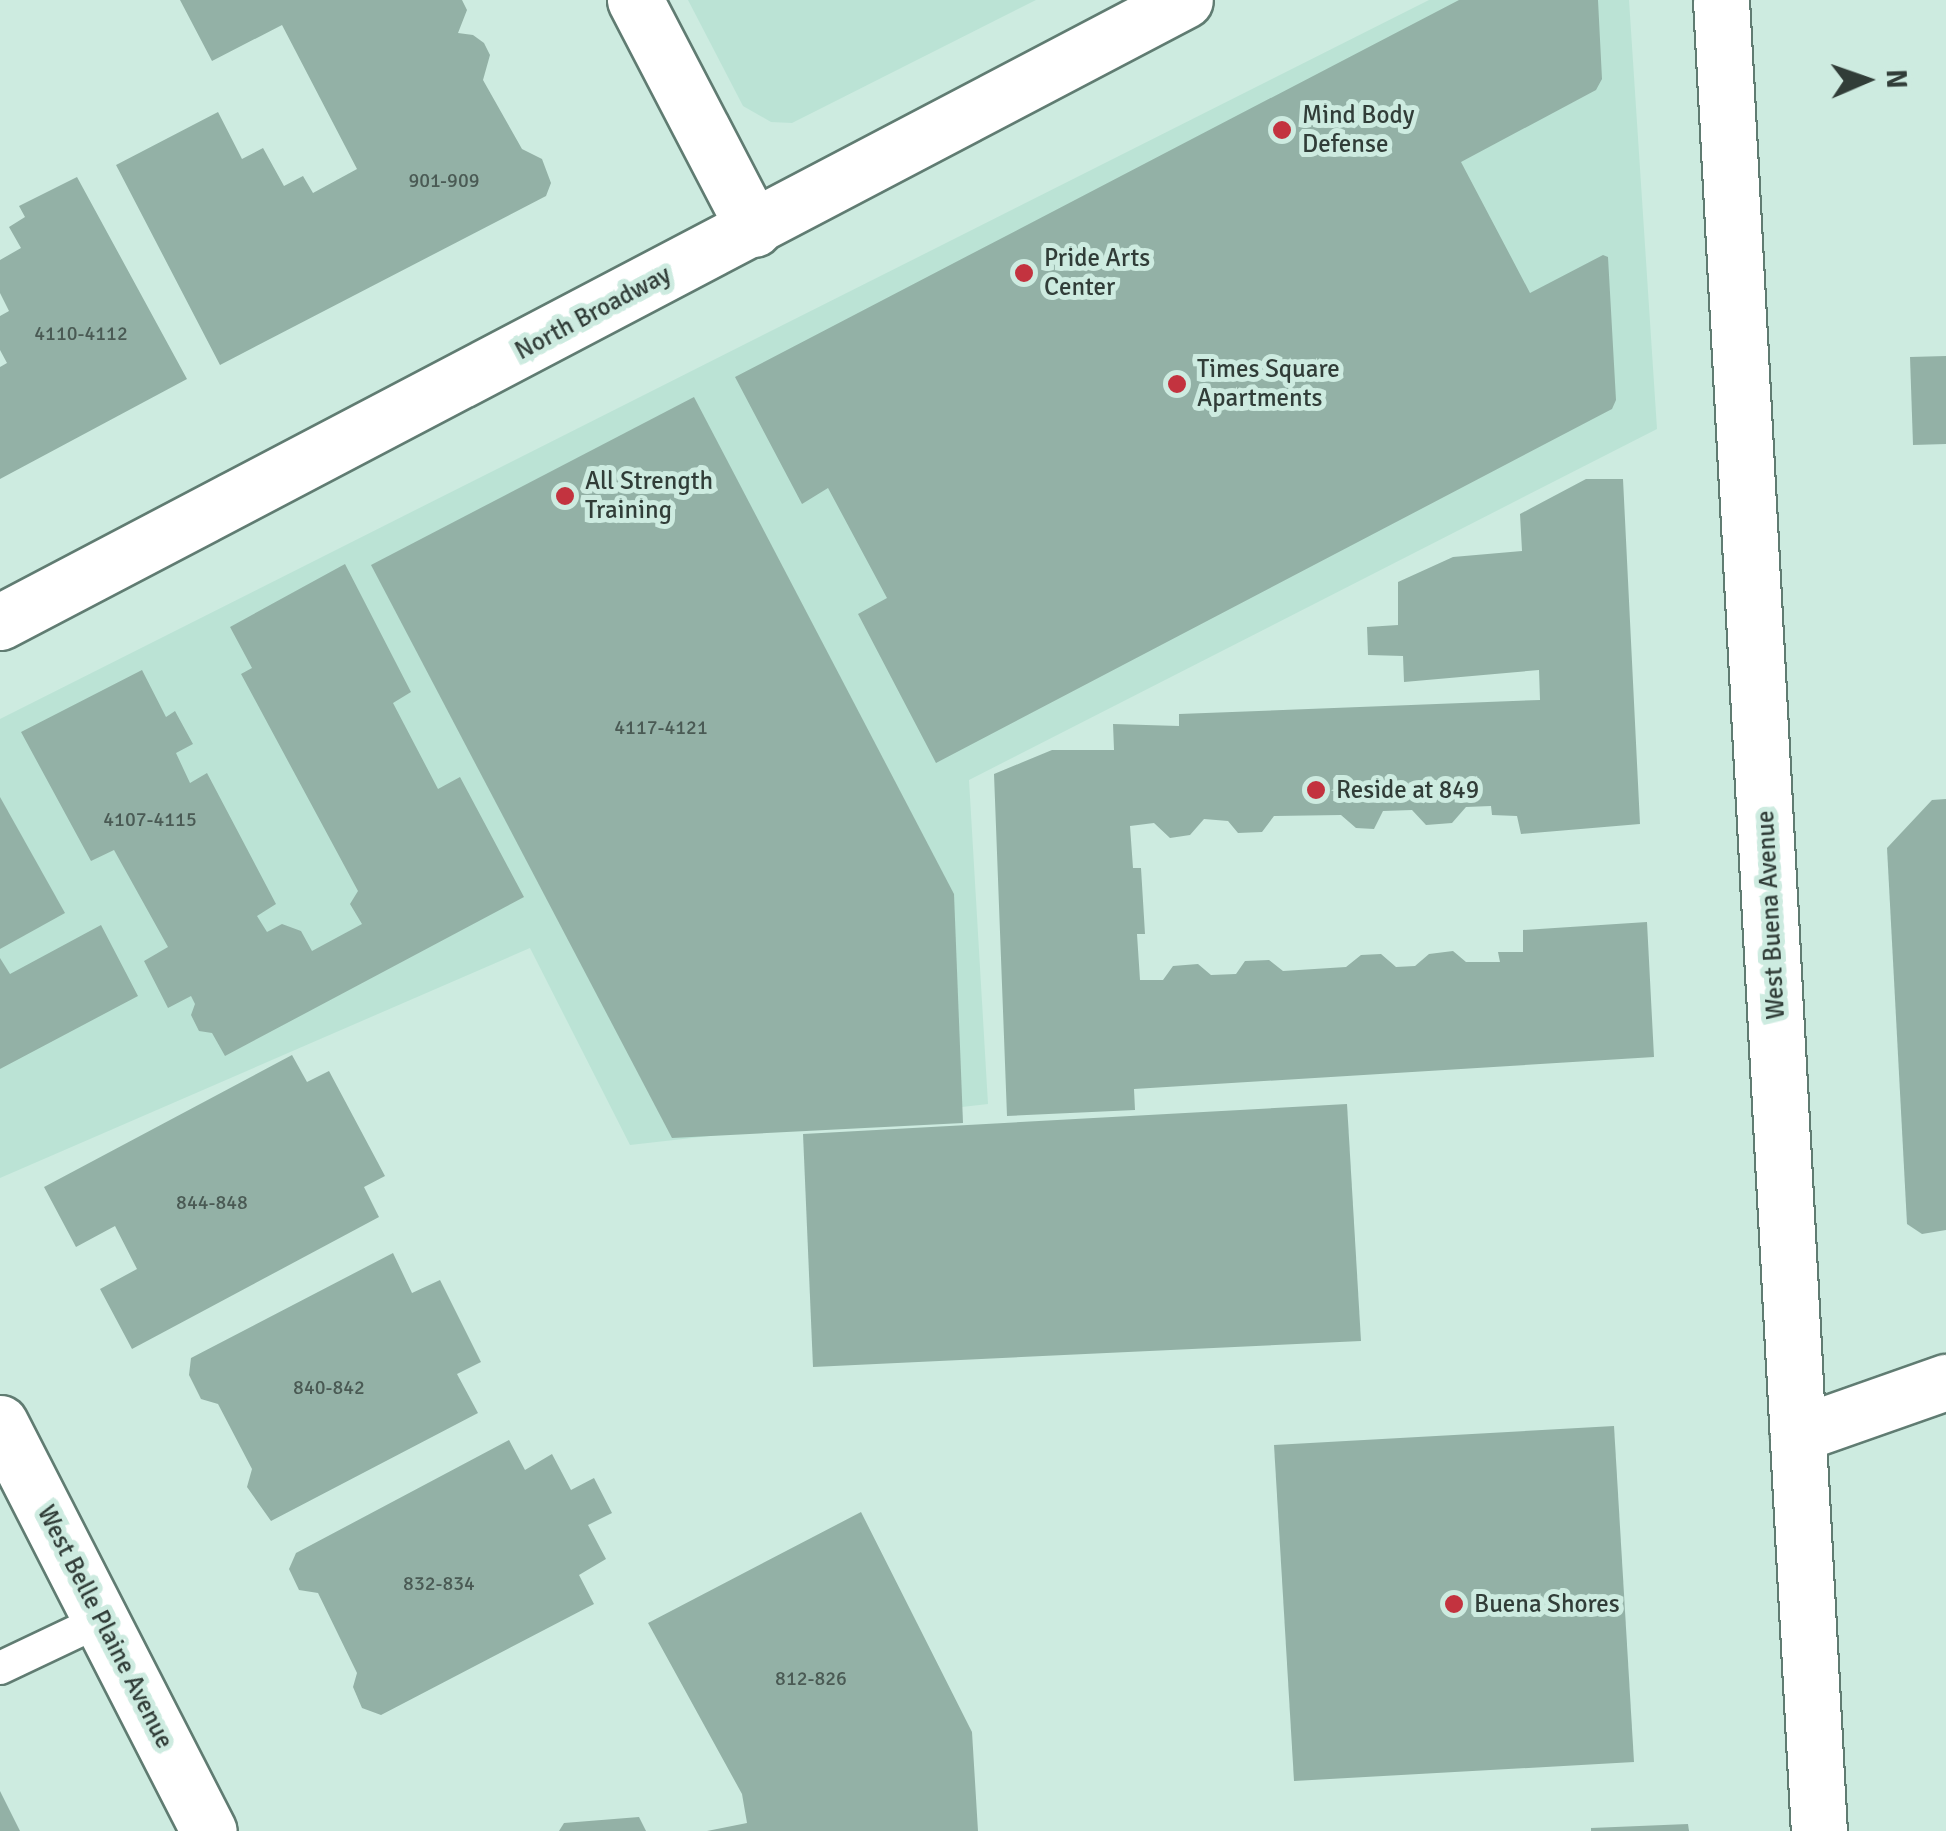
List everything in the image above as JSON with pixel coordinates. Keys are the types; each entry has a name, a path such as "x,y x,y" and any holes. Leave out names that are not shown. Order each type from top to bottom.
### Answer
{"street":[{"path":"635,0 754,229"},
{"name":"North Broadway","path":"0,622 1185,0"},
{"name":"West Buena Avenue","path":"1722,0 1819,1831"},
{"path":"1798,1434 1946,1382"},
{"name":"West Belle Plaine Avenue","path":"0,1422 209,1831"}],"lane":[{"path":"0,1668 101,1620"}],"shaded area":[{"path":"688,0 1036,0 792,123 771,122 743,106"},
{"path":"1429,0 1629,0 1657,429 969,780 988,1104 630,1145 530,948 0,1178 0,719"}],"building":[{"path":"180,0 462,0 467,10 458,33 473,35 484,43 490,55 483,80 522,149 542,159 551,183 546,196 220,365 116,165 218,112 242,159 263,148 284,186 303,176 313,193 357,169 282,25 212,61"},
{"name":"Times Square Apartments","path":"1459,0 1598,0 1602,79 1596,90 1461,162 1530,293 1603,255 1608,257 1616,400 1612,409 936,763 858,614 887,598 828,488 802,504 735,377"},
{"path":"77,177 187,379 0,479 0,367 7,363 0,350 0,316 9,311 0,293 0,260 21,248 9,227 25,217 19,206"},
{"path":"1946,356 1946,444 1913,445 1910,357"},
{"path":"694,397 954,894 963,1123 672,1138 371,565"},
{"name":"Reside at 849","path":"1586,479 1623,479 1640,824 1521,834 1517,816 1492,815 1491,806 1466,807 1452,823 1426,825 1412,810 1383,811 1374,829 1356,828 1341,815 1274,816 1262,832 1238,833 1228,821 1204,819 1190,835 1170,838 1154,823 1130,826 1133,868 1141,868 1145,934 1137,934 1140,980 1163,980 1173,966 1198,964 1211,975 1236,974 1245,961 1269,960 1283,971 1346,967 1361,955 1381,954 1396,967 1415,966 1429,954 1453,951 1466,962 1500,962 1498,952 1523,952 1523,930 1647,922 1654,1057 1134,1089 1135,1110 1007,1116 994,774 1052,750 1114,750 1113,724 1179,726 1179,714 1540,700 1539,670 1404,682 1403,656 1368,655 1367,627 1398,625 1398,582 1453,557 1522,551 1520,514"},
{"path":"345,564 411,692 393,703 438,789 460,777 524,897 225,1056 212,1033 199,1031 191,1015 195,1004 191,996 168,1008 144,961 168,947 114,850 91,861 21,732 142,670 166,717 175,711 193,744 176,753 190,783 207,773 276,904 257,916 267,932 282,924 301,931 312,951 362,924 350,904 358,891 241,674 252,668 230,627"},
{"path":"0,797 65,913 0,949"},
{"path":"1946,799 1946,1230 1922,1234 1907,1224 1887,848 1932,800"},
{"path":"101,925 138,996 0,1069 0,958 10,974"},
{"path":"292,1055 307,1082 329,1071 385,1176 364,1187 379,1217 132,1349 100,1289 137,1269 115,1226 76,1247 44,1187"},
{"path":"1347,1104 1361,1341 813,1367 803,1134"},
{"path":"393,1253 412,1293 440,1280 481,1362 457,1374 478,1413 271,1521 247,1487 252,1469 218,1404 201,1399 189,1375 191,1358"},
{"name":"Buena Shores","path":"1614,1426 1634,1762 1294,1781 1274,1445"},
{"path":"509,1440 525,1470 552,1454 571,1490 594,1478 612,1513 588,1525 606,1559 579,1575 594,1604 381,1715 362,1708 353,1687 357,1673 318,1593 299,1590 289,1569 296,1553"},
{"path":"861,1512 972,1732 978,1831 707,1831 747,1823 742,1794 648,1623"},
{"path":"0,1791 20,1831 0,1831"},
{"path":"639,1817 646,1831 559,1831 564,1823"},
{"path":"1688,1824 1689,1831 1591,1831 1591,1828"}],"place":[{"name":"Mind Body Defense","path":"1282,130"},
{"name":"Pride Arts Center","path":"1024,273"},
{"name":"Times Square Apartments","path":"1177,384"},
{"name":"All Strength Training","path":"565,496"},
{"name":"Reside at 849","path":"1316,790"},
{"name":"Buena Shores","path":"1454,1604"}]}
